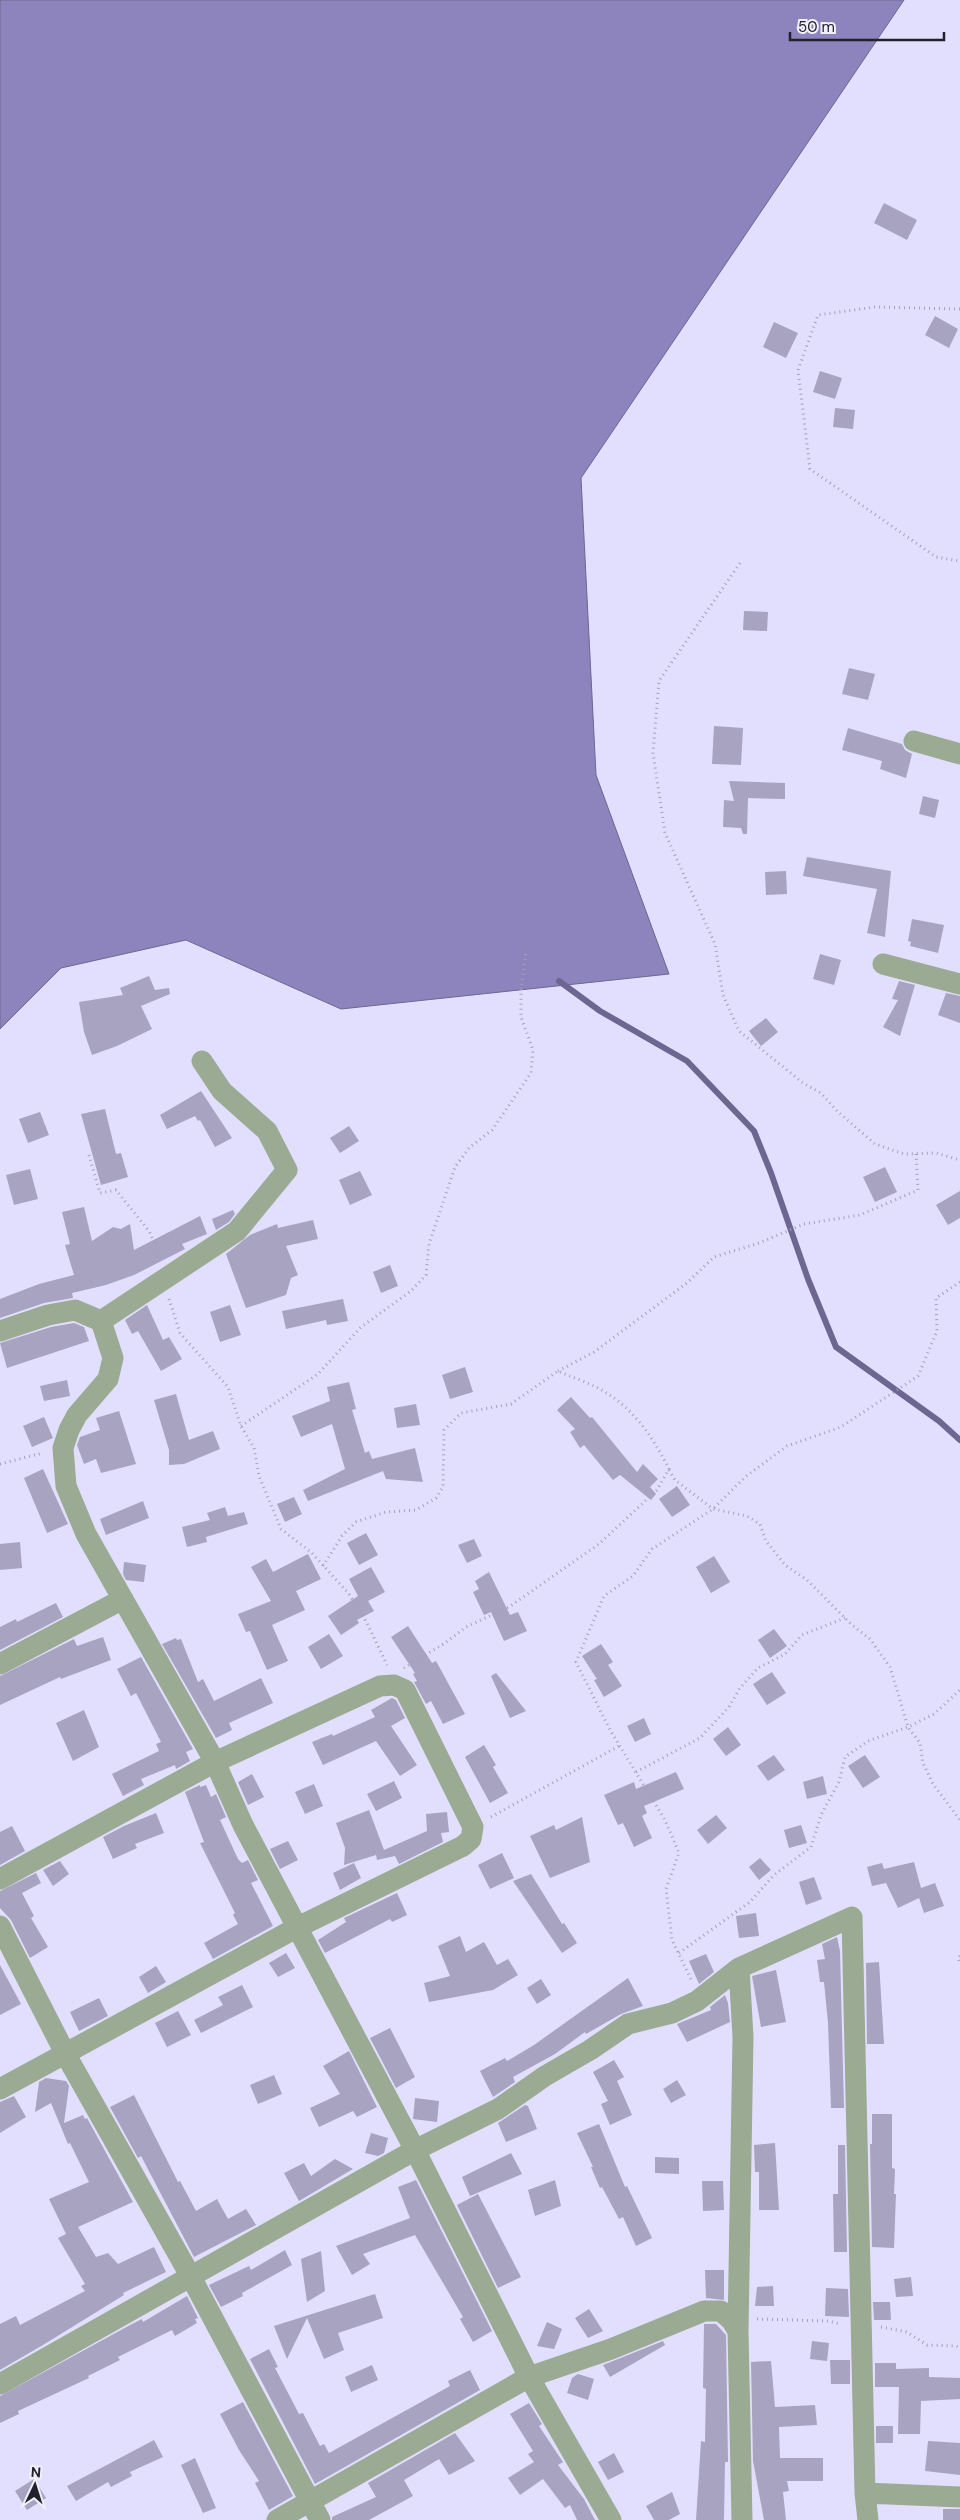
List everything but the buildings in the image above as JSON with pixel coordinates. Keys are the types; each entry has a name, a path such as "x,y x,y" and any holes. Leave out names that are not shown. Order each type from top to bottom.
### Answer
{"street":[{"path":"914,741 960,754"},
{"path":"883,964 960,984"},
{"path":"101,1320 237,1231 287,1170 267,1130 222,1092 202,1061"},
{"path":"0,1331 48,1315 75,1310 101,1320"},
{"path":"101,1320 113,1358 108,1379 76,1415 63,1448 66,1486 86,1534 215,1762 243,1825 415,2150 529,2377 611,2520"},
{"path":"0,1664 123,1599"},
{"path":"0,1880 215,1762 392,1680 405,1690 473,1827 471,1839 463,1846 296,1928 66,2055 0,2089"},
{"path":"0,2384 415,2150 498,2109 545,2076 590,2050 628,2024 672,2013 697,2001 739,1968 852,1917 865,2493 868,2520"},
{"path":"0,1926 66,2055 190,2277 320,2520"},
{"path":"739,1968 743,2038 738,2331 742,2520"},
{"path":"277,2520 529,2377 611,2349 704,2311 721,2311 738,2331"},
{"path":"865,2493 960,2497"}],"path":[{"path":"960,309 875,307 818,315 798,370 810,469 936,557 960,561"},
{"path":"740,563 659,681 653,753 665,833 715,944 723,995 739,1032 803,1084 821,1093 837,1111 874,1144 904,1154 936,1153 960,1160"},
{"path":"241,1426 318,1374 361,1327 411,1291 426,1275 429,1244 454,1167 469,1148 492,1130 531,1073 533,1050 521,1017 521,990 526,952"},
{"path":"323,1566 342,1536 356,1522 386,1512 416,1510 436,1498 443,1487 444,1430 461,1413 511,1404 558,1371 594,1352 686,1283 714,1257 759,1243 804,1224 860,1215 918,1190 916,1153"},
{"path":"89,1155 100,1193 116,1190 150,1231 163,1261 165,1279 180,1333 228,1387 241,1426 254,1448 259,1476 281,1530 312,1553 349,1594 367,1623 392,1680 466,1627 509,1607 599,1544 656,1490 669,1469"},
{"path":"697,2001 695,1986 672,1940 666,1889 679,1853 665,1820 619,1746 576,1662 604,1596 633,1576 652,1549 713,1509 745,1477 787,1446 841,1427 918,1376 937,1331 936,1298 960,1282"},
{"path":"558,1371 605,1392 637,1418 657,1445 675,1480 713,1509 747,1516 760,1524 766,1541 785,1565 807,1580 845,1618 870,1639 890,1666 908,1727 920,1743 923,1763 933,1784 960,1820"},
{"path":"0,1464 63,1448"},
{"path":"636,1772 700,1738 729,1707 740,1688 758,1668 784,1654 802,1635 845,1618"},
{"path":"679,1953 750,1902 774,1875 811,1847 821,1815 839,1782 844,1757 868,1741 908,1727 934,1714 960,1690"},
{"path":"473,1827 619,1746"},
{"path":"960,1956 958,1958 960,1963"}],"shaded area":[{"path":"0,0 904,0 581,478 596,775 669,974 341,1009 186,940 61,968 0,1029"}],"waterway":[{"path":"559,981 600,1011 687,1061 754,1131 771,1173 808,1279 836,1347 939,1421 960,1440"}]}
